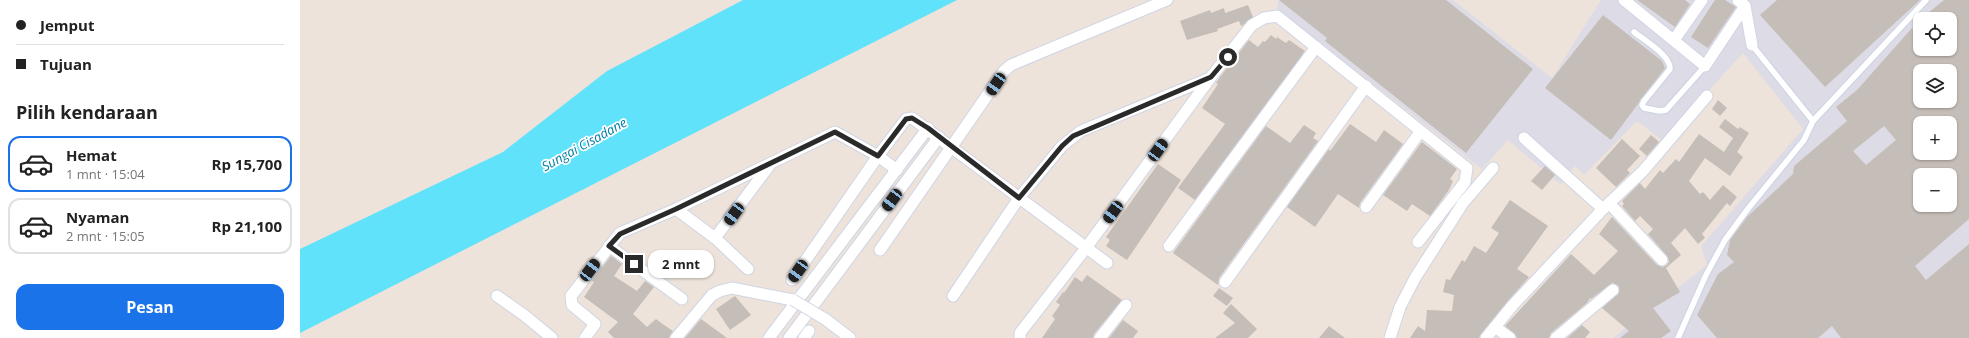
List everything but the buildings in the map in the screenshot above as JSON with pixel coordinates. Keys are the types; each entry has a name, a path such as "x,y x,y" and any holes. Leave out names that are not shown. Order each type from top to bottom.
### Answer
{"street":[{"path":"880,250 953,148 1004,72 1011,65 1167,0"},
{"path":"1624,0 1705,66 1741,3"},
{"path":"1674,40 1702,0"},
{"path":"1741,3 1752,45"},
{"path":"1020,338 1020,333 1086,248 1211,77 1252,26 1264,18 1277,16 1366,86 1420,132 1467,168 1465,182 1418,242"},
{"path":"1169,246 1316,47"},
{"path":"953,296 1019,198 1062,146 1073,136 1211,77"},
{"path":"1225,282 1366,86"},
{"path":"1486,338 1512,306 1606,206 1643,171 1708,96"},
{"path":"792,280 878,156 906,119 912,118 928,128 1107,263"},
{"path":"769,338 928,128"},
{"path":"584,338 595,324 572,305 571,296 620,234 770,165 837,132 878,156 897,170"},
{"path":"1366,207 1420,132"},
{"path":"788,338 940,137"},
{"path":"1524,138 1606,206 1662,260"},
{"path":"715,238 770,165"},
{"path":"1390,338 1400,306 1415,278 1463,202 1493,168"},
{"path":"676,209 715,238 748,269"},
{"path":"609,246 682,299"},
{"path":"676,338 712,295 732,288 792,300 825,319 850,338"},
{"path":"1556,338 1613,290"},
{"path":"497,296 524,315 552,338"},
{"path":"1100,338 1126,305"},
{"path":"1495,327 1510,338"}],"lane":[{"path":"1678,338 1706,275 1725,240 1747,210 1804,140 1813,120 1926,0"},
{"path":"1634,32 1666,57 1670,65 1670,69 1644,101 1642,105 1644,108 1660,111 1666,110 1705,66"},
{"path":"1752,45 1813,120"}],"shaded area":[{"path":"1279,0 1453,0 1552,78 1601,0 1969,0 1969,338 1613,338 1707,265 1701,246 1803,129 1743,53 1663,141 1637,121 1584,175 1575,166 1560,184 1508,140 1482,169 1277,9"}],"water":[{"name":"Sungai Cisadane","path":"743,0 957,0 300,333 300,249 503,152 607,71"}],"route":[{"path":"634,264 609,246 620,234 770,165 835,132 878,156 906,119 910,118 928,128 1019,198 1062,146 1073,136 1081,131 1211,77 1228,57"}]}
